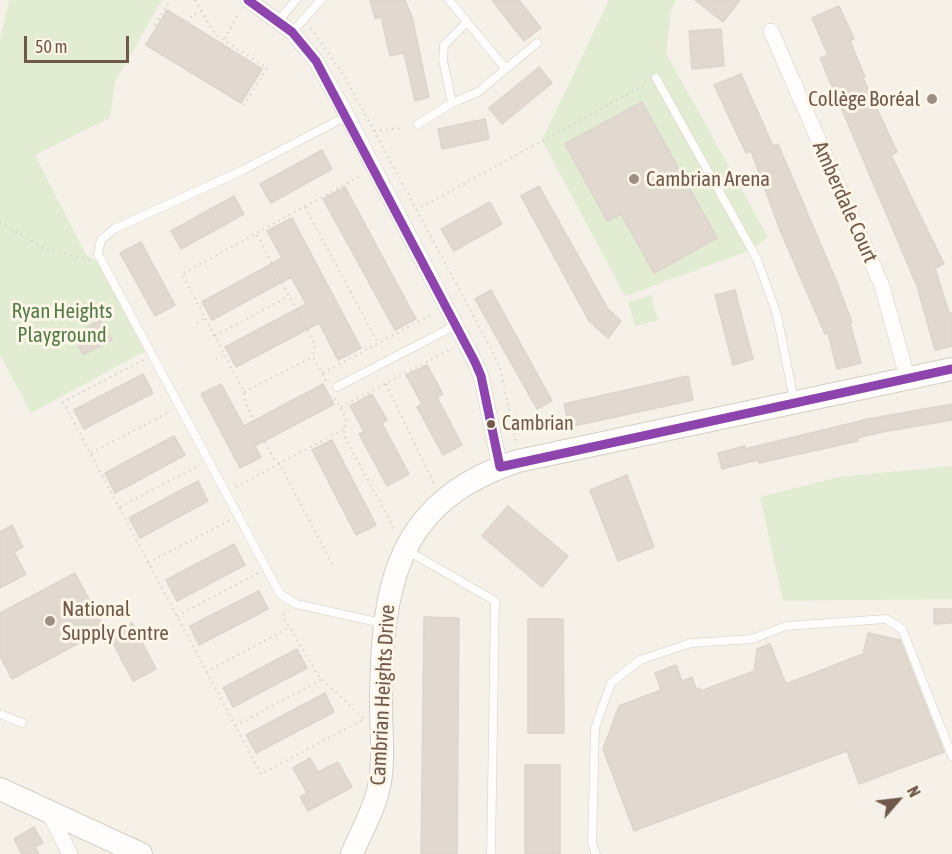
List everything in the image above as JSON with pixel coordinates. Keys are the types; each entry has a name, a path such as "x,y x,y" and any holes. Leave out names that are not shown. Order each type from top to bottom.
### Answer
{"street":[{"path":"248,0 292,32 316,61 348,116 466,341 481,376 500,467"},
{"name":"Amberdale Court","path":"771,31 882,286 907,377"},
{"name":"Cambrian Heights Drive","path":"351,854 378,791 384,623 398,544 442,503 500,467 794,401 952,369"},
{"path":"0,789 141,854"},
{"path":"48,811 70,854"}],"lane":[{"path":"278,21 296,0"},
{"path":"292,32 321,0"},
{"path":"449,0 505,68"},
{"path":"452,103 443,60 444,45 467,22"},
{"path":"418,124 452,103 478,92 537,42"},
{"path":"656,78 757,259 777,315 794,401"},
{"path":"348,116 241,171 114,229 106,234 99,246 101,263 280,594 287,600 384,623"},
{"path":"337,387 457,325"},
{"path":"398,544 495,602 491,854"},
{"path":"596,854 592,843 595,728 611,683 640,660 691,643 752,639 786,626 886,619 902,629 952,756"},
{"path":"0,714 22,723"}],"path":[{"path":"155,25 170,0"},
{"path":"195,0 223,43 267,68 244,105"},
{"path":"188,23 192,15 201,11"},
{"path":"223,43 237,16"},
{"path":"416,210 656,78"},
{"path":"374,131 402,128"},
{"path":"332,564 280,464 274,459 245,402 244,392 182,274 375,168"},
{"path":"305,207 378,343"},
{"path":"0,223 46,249 101,263"},
{"path":"215,336 290,296"},
{"path":"322,373 447,306"},
{"path":"198,323 205,318"},
{"path":"340,408 466,341"},
{"path":"216,359 224,354"},
{"path":"151,356 63,402 261,774 364,719"},
{"path":"244,392 314,357"},
{"path":"386,384 435,486"},
{"path":"90,454 178,407"},
{"path":"225,493 344,429"},
{"path":"119,508 208,461"},
{"path":"430,490 442,480"},
{"path":"148,563 238,516"},
{"path":"398,544 402,524"},
{"path":"177,616 266,569"},
{"path":"287,600 284,616 322,679 364,719"},
{"path":"206,672 290,627"},
{"path":"235,726 322,679"},
{"path":"364,708 364,728"}],"green space":[{"name":"Ryan Heights Playground","path":"9,0 162,0 115,82 110,118 35,155 86,255 100,263 147,350 31,413 0,355 0,40"},
{"path":"609,0 676,0 671,11 666,53 768,237 751,250 625,296 542,140"},
{"path":"651,295 658,320 635,326 628,302"},
{"path":"952,466 952,599 783,601 760,497 838,477"}],"building":[{"path":"370,0 405,0 412,17 429,97 415,101 404,53 390,56 381,17 375,19"},
{"path":"492,0 519,0 541,28 524,41"},
{"path":"695,0 740,0 723,22"},
{"path":"839,6 854,39 850,41 865,77 863,78 897,152 891,155 944,264 935,268 949,313 952,313 952,346 935,350 917,286 820,58 828,55 812,18"},
{"path":"167,10 262,69 241,103 146,45"},
{"path":"721,29 724,66 692,69 689,31"},
{"path":"539,67 552,83 502,124 489,108"},
{"path":"741,74 773,146 778,144 838,285 852,322 850,323 861,363 837,369 828,333 825,334 780,230 751,151 746,153 714,85"},
{"name":"Cambrian Arena","path":"642,102 717,238 654,273 621,214 607,221 565,144"},
{"path":"485,119 489,139 442,149 438,129"},
{"path":"322,150 332,169 271,203 260,184"},
{"path":"539,186 608,309 621,321 608,338 589,321 521,196"},
{"path":"345,187 416,319 395,330 323,199"},
{"path":"234,196 244,214 181,249 171,231"},
{"path":"490,202 502,224 454,251 441,229"},
{"path":"292,218 361,348 338,360 319,323 236,367 225,347 306,304 291,277 212,320 202,302 282,258 267,231"},
{"path":"141,242 175,305 155,316 120,253"},
{"path":"491,290 552,401 537,409 475,299"},
{"path":"735,290 753,359 733,365 715,295"},
{"path":"101,320 112,340 83,355 73,336"},
{"path":"427,365 443,394 437,397 462,445 443,455 417,407 422,404 406,375"},
{"path":"143,374 153,393 84,429 74,410"},
{"path":"688,376 693,400 569,427 564,404"},
{"path":"221,384 244,426 323,384 334,404 255,446 261,457 240,468 201,394"},
{"path":"372,394 387,420 382,423 409,474 387,486 359,434 364,432 350,406"},
{"path":"952,404 952,420 882,432 857,438 858,441 759,463 758,460 722,469 718,453 745,446 745,449 868,419"},
{"path":"174,436 185,455 115,493 105,473"},
{"path":"332,440 376,525 356,535 312,450"},
{"path":"627,475 654,547 618,561 590,490"},
{"path":"198,481 208,501 140,538 129,518"},
{"path":"508,506 568,556 542,587 482,536"},
{"path":"12,525 23,547 14,552 26,574 0,588 0,532"},
{"path":"234,544 245,565 177,601 166,580"},
{"name":"National Supply Centre","path":"75,573 105,629 12,679 0,656 0,613"},
{"path":"259,591 268,609 199,645 190,626"},
{"path":"934,609 952,609 952,623 934,624"},
{"path":"424,617 459,618 457,854 421,854"},
{"path":"528,619 563,619 564,733 528,733"},
{"path":"132,623 156,669 133,681 109,636"},
{"path":"868,633 900,640 944,752 859,784 847,751 634,831 603,749 619,706 661,690 655,673 676,665 682,681 692,677 696,689 700,688 701,691 754,671 757,649 770,644 786,684 863,654"},
{"path":"297,649 307,668 233,707 223,688"},
{"path":"325,693 334,712 256,753 246,735"},
{"path":"310,758 318,772 338,762 352,787 308,811 300,797 307,793 293,768"},
{"path":"525,765 560,765 560,854 525,854"},
{"path":"34,827 43,843 35,847 39,854 22,854 14,839"}],"transit line":[{"path":"248,0 292,32 316,61 475,362 481,376 500,467 952,369"}],"place":[{"name":"Collège Boréal","path":"932,99"},
{"name":"Cambrian Arena","path":"634,179"},
{"name":"Cambrian","path":"491,424"},
{"name":"National Supply Centre","path":"50,621"}]}
